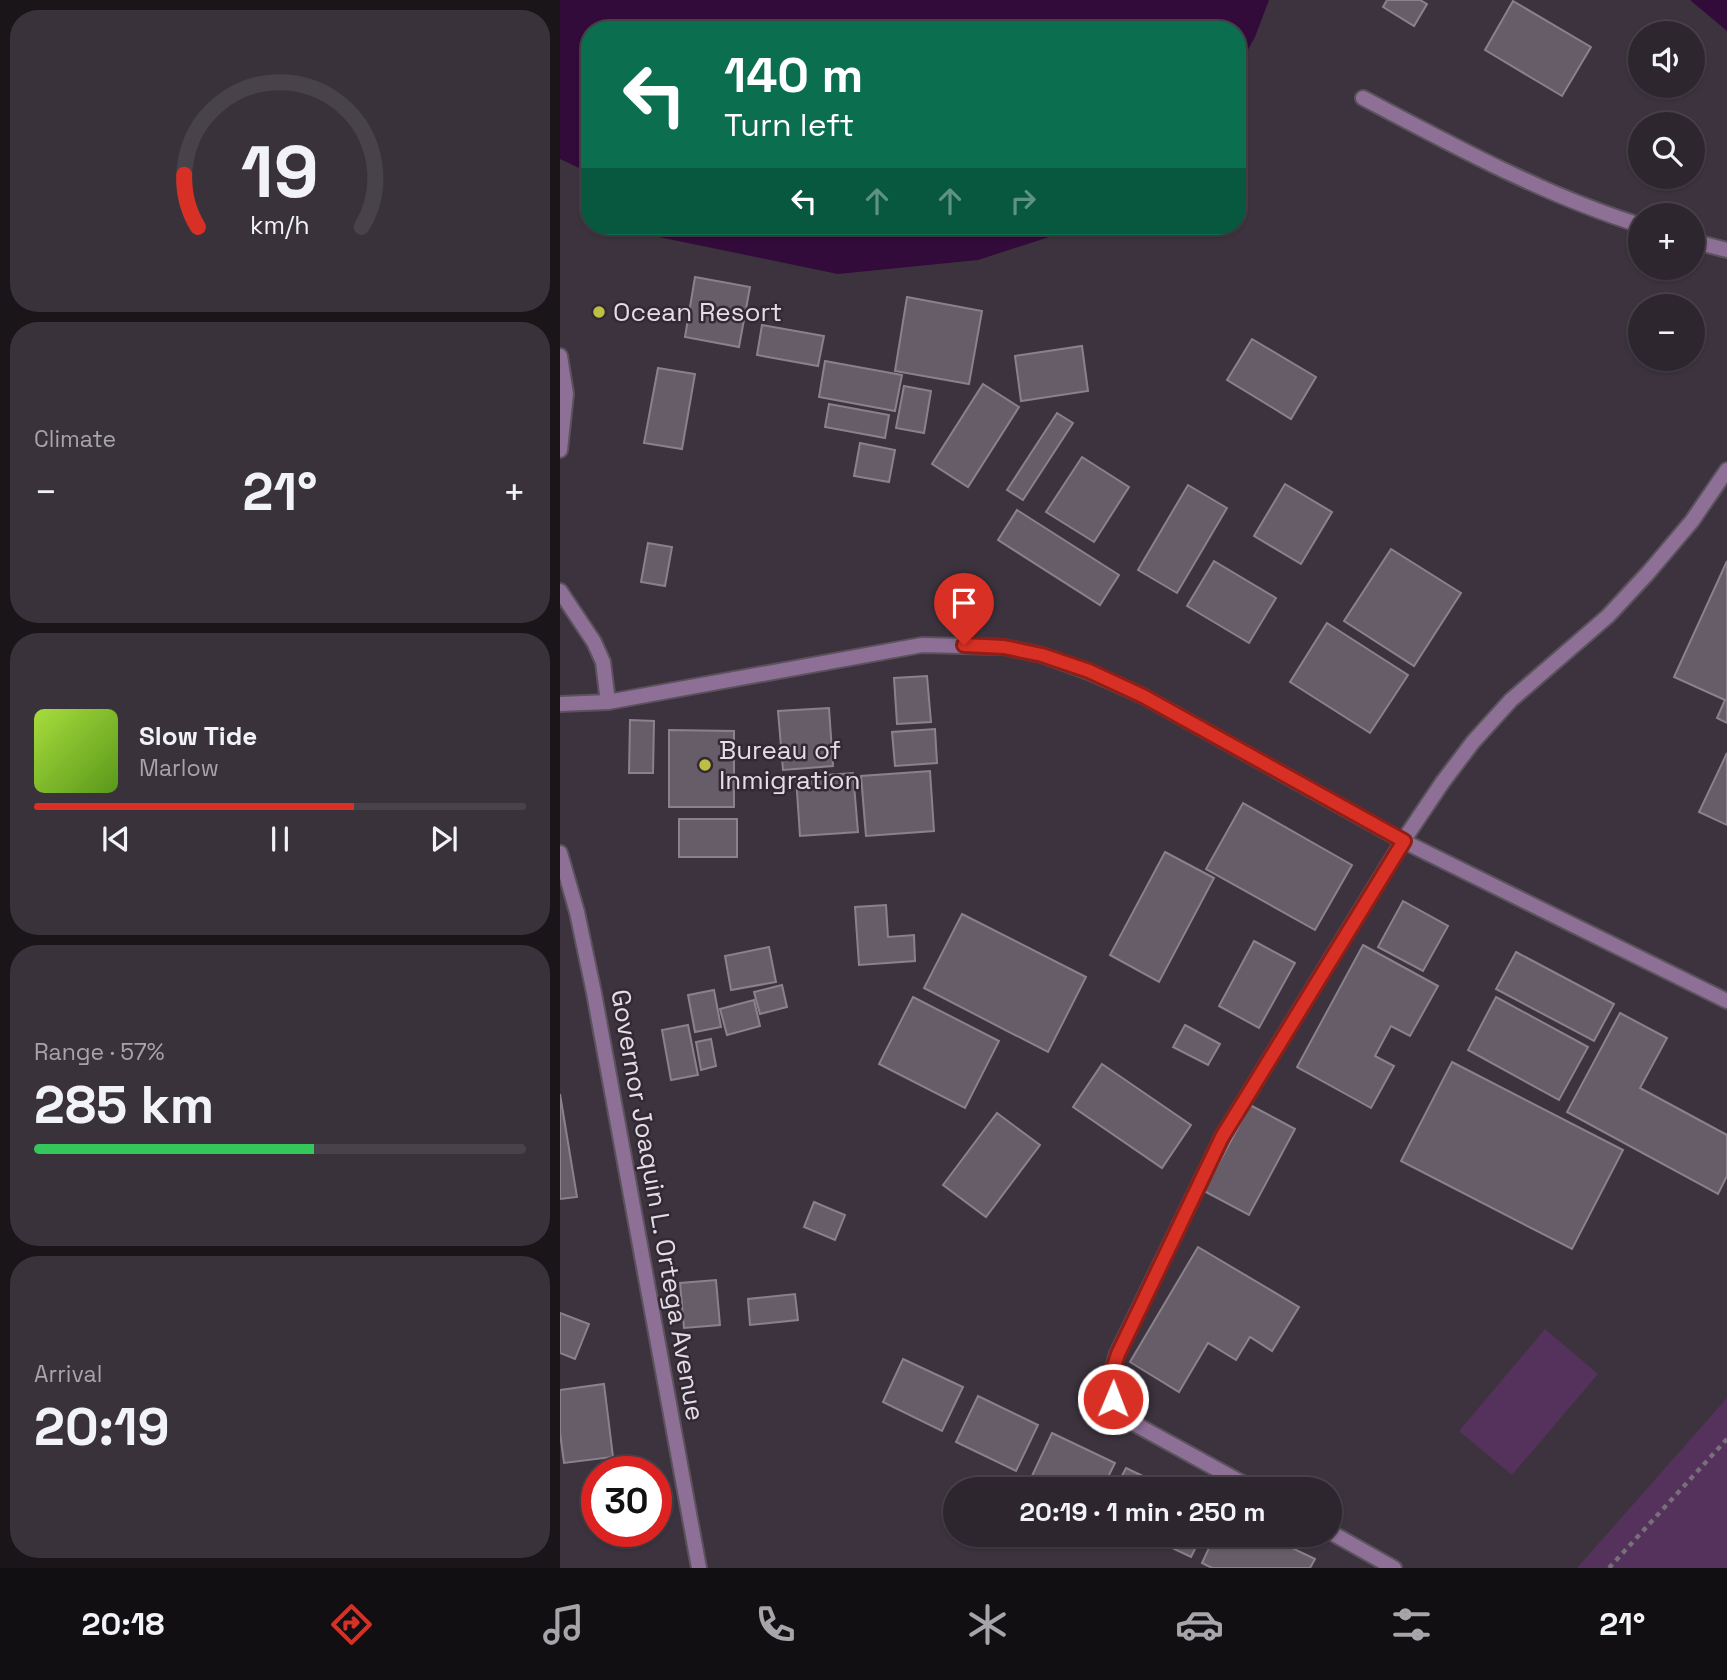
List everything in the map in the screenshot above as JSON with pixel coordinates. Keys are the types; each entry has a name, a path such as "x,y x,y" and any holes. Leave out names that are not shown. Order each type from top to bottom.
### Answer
{"street":[{"path":"1363,98 1523,178 1599,212 1628,221"},
{"path":"1705,244 1727,250"},
{"path":"560,356 566,394 560,450"},
{"path":"1230,1477 1133,1423 1118,1407 1111,1389 1114,1365 1187,1207 1222,1137 1442,783 1473,742 1511,700 1608,617 1692,521 1727,470"},
{"path":"560,591 594,642 603,662 608,702"},
{"path":"560,704 608,702 922,645 1004,647 1042,655 1089,671 1143,696 1404,841 1727,1001"},
{"name":"Governor Joaquin L. Ortega Avenue","path":"560,853 577,912 594,993 699,1568"},
{"path":"1342,1539 1394,1568"}],"path":[{"path":"1609,1568 1727,1439"}],"shaded area":[{"path":"560,0 1269,0 1246,53 1246,21 581,21 581,169 560,159"},
{"path":"1690,0 1727,0 1727,31"},
{"path":"649,235 1055,235 978,260 838,274"},
{"path":"1545,1329 1598,1374 1512,1475 1459,1431"},
{"path":"1727,1398 1727,1568 1577,1568"}],"building":[{"path":"1387,0 1420,0 1427,4 1414,26 1383,7"},
{"path":"1513,1 1591,47 1562,96 1485,50"},
{"path":"695,277 750,287 739,347 685,337"},
{"path":"907,297 982,311 969,384 895,371"},
{"path":"762,325 824,336 818,366 757,355"},
{"path":"1252,339 1316,377 1291,419 1227,380"},
{"path":"1082,346 1088,391 1021,401 1015,356"},
{"path":"825,361 902,375 895,411 819,397"},
{"path":"658,368 695,374 682,449 644,443"},
{"path":"983,384 1019,407 968,487 932,464"},
{"path":"904,386 931,391 924,433 896,428"},
{"path":"829,404 889,415 885,438 825,427"},
{"path":"1057,413 1073,423 1023,500 1007,490"},
{"path":"860,443 895,450 889,482 854,476"},
{"path":"1082,457 1129,487 1094,542 1046,512"},
{"path":"1285,484 1332,512 1301,564 1254,536"},
{"path":"1188,485 1227,508 1177,593 1138,570"},
{"path":"1017,510 1119,575 1100,605 998,540"},
{"path":"648,543 672,547 665,586 641,582"},
{"path":"1391,549 1461,593 1414,666 1344,621"},
{"path":"1214,561 1276,598 1249,643 1187,606"},
{"path":"1727,561 1727,723 1717,718 1725,700 1674,677"},
{"path":"1327,623 1408,675 1370,733 1290,682"},
{"path":"927,676 931,722 897,724 894,678"},
{"path":"829,708 833,766 783,770 778,711"},
{"path":"630,720 654,721 653,773 629,773"},
{"path":"935,729 937,763 895,766 892,732"},
{"path":"669,730 734,731 734,807 669,807"},
{"path":"1727,753 1727,825 1699,812"},
{"path":"930,771 934,831 866,836 861,776"},
{"path":"853,773 858,832 800,836 796,777"},
{"path":"1243,803 1352,865 1315,930 1206,869"},
{"path":"679,819 737,819 737,857 679,857"},
{"path":"1165,852 1214,878 1159,982 1110,955"},
{"path":"1403,901 1448,926 1423,971 1378,947"},
{"path":"886,905 888,937 914,935 915,961 859,965 855,907"},
{"path":"962,914 1086,977 1048,1052 924,988"},
{"path":"1254,941 1295,963 1259,1028 1219,1006"},
{"path":"1363,945 1438,986 1410,1036 1391,1026 1375,1056 1394,1066 1371,1108 1297,1067"},
{"path":"769,947 776,982 731,990 725,956"},
{"path":"1516,952 1614,1004 1594,1041 1496,989"},
{"path":"782,985 787,1007 760,1014 754,992"},
{"path":"714,990 721,1027 695,1032 688,995"},
{"path":"913,997 999,1041 965,1108 879,1064"},
{"path":"1496,997 1588,1047 1559,1100 1468,1050"},
{"path":"754,1000 760,1026 727,1035 720,1009"},
{"path":"1620,1013 1667,1038 1640,1088 1727,1135 1727,1176 1718,1194 1567,1112"},
{"path":"688,1025 698,1075 671,1080 662,1030"},
{"path":"1185,1025 1220,1044 1208,1065 1173,1047"},
{"path":"711,1039 716,1066 701,1070 696,1042"},
{"path":"1452,1062 1623,1150 1572,1249 1401,1161"},
{"path":"1102,1064 1191,1125 1162,1168 1073,1107"},
{"path":"560,1094 577,1197 560,1199"},
{"path":"1250,1105 1295,1129 1249,1215 1204,1191"},
{"path":"997,1113 1040,1145 986,1217 943,1185"},
{"path":"814,1202 845,1215 835,1240 804,1227"},
{"path":"1198,1247 1299,1307 1272,1351 1250,1337 1236,1360 1208,1343 1179,1392 1130,1362"},
{"path":"716,1280 720,1325 684,1328 680,1283"},
{"path":"795,1294 798,1320 750,1325 748,1299"},
{"path":"560,1313 589,1324 575,1359 560,1353"},
{"path":"903,1359 963,1387 942,1431 883,1402"},
{"path":"604,1384 613,1456 581,1456 581,1461 564,1463 560,1433 560,1390"},
{"path":"978,1396 1038,1425 1016,1471 956,1442"},
{"path":"1052,1433 1115,1463 1108,1477 1031,1477"},
{"path":"1126,1468 1145,1477 1121,1477"},
{"path":"1170,1547 1196,1547 1191,1557"},
{"path":"1209,1547 1290,1547 1315,1559 1310,1568 1212,1568 1202,1563"}],"place":[{"name":"Ocean Resort","path":"599,312"},
{"name":"Bureau of Inmigration","path":"705,765"}],"route":[{"path":"964,645 1004,647 1042,655 1089,671 1143,696 1404,841 1222,1137 1118,1354 1111,1376 1113,1399"}]}
